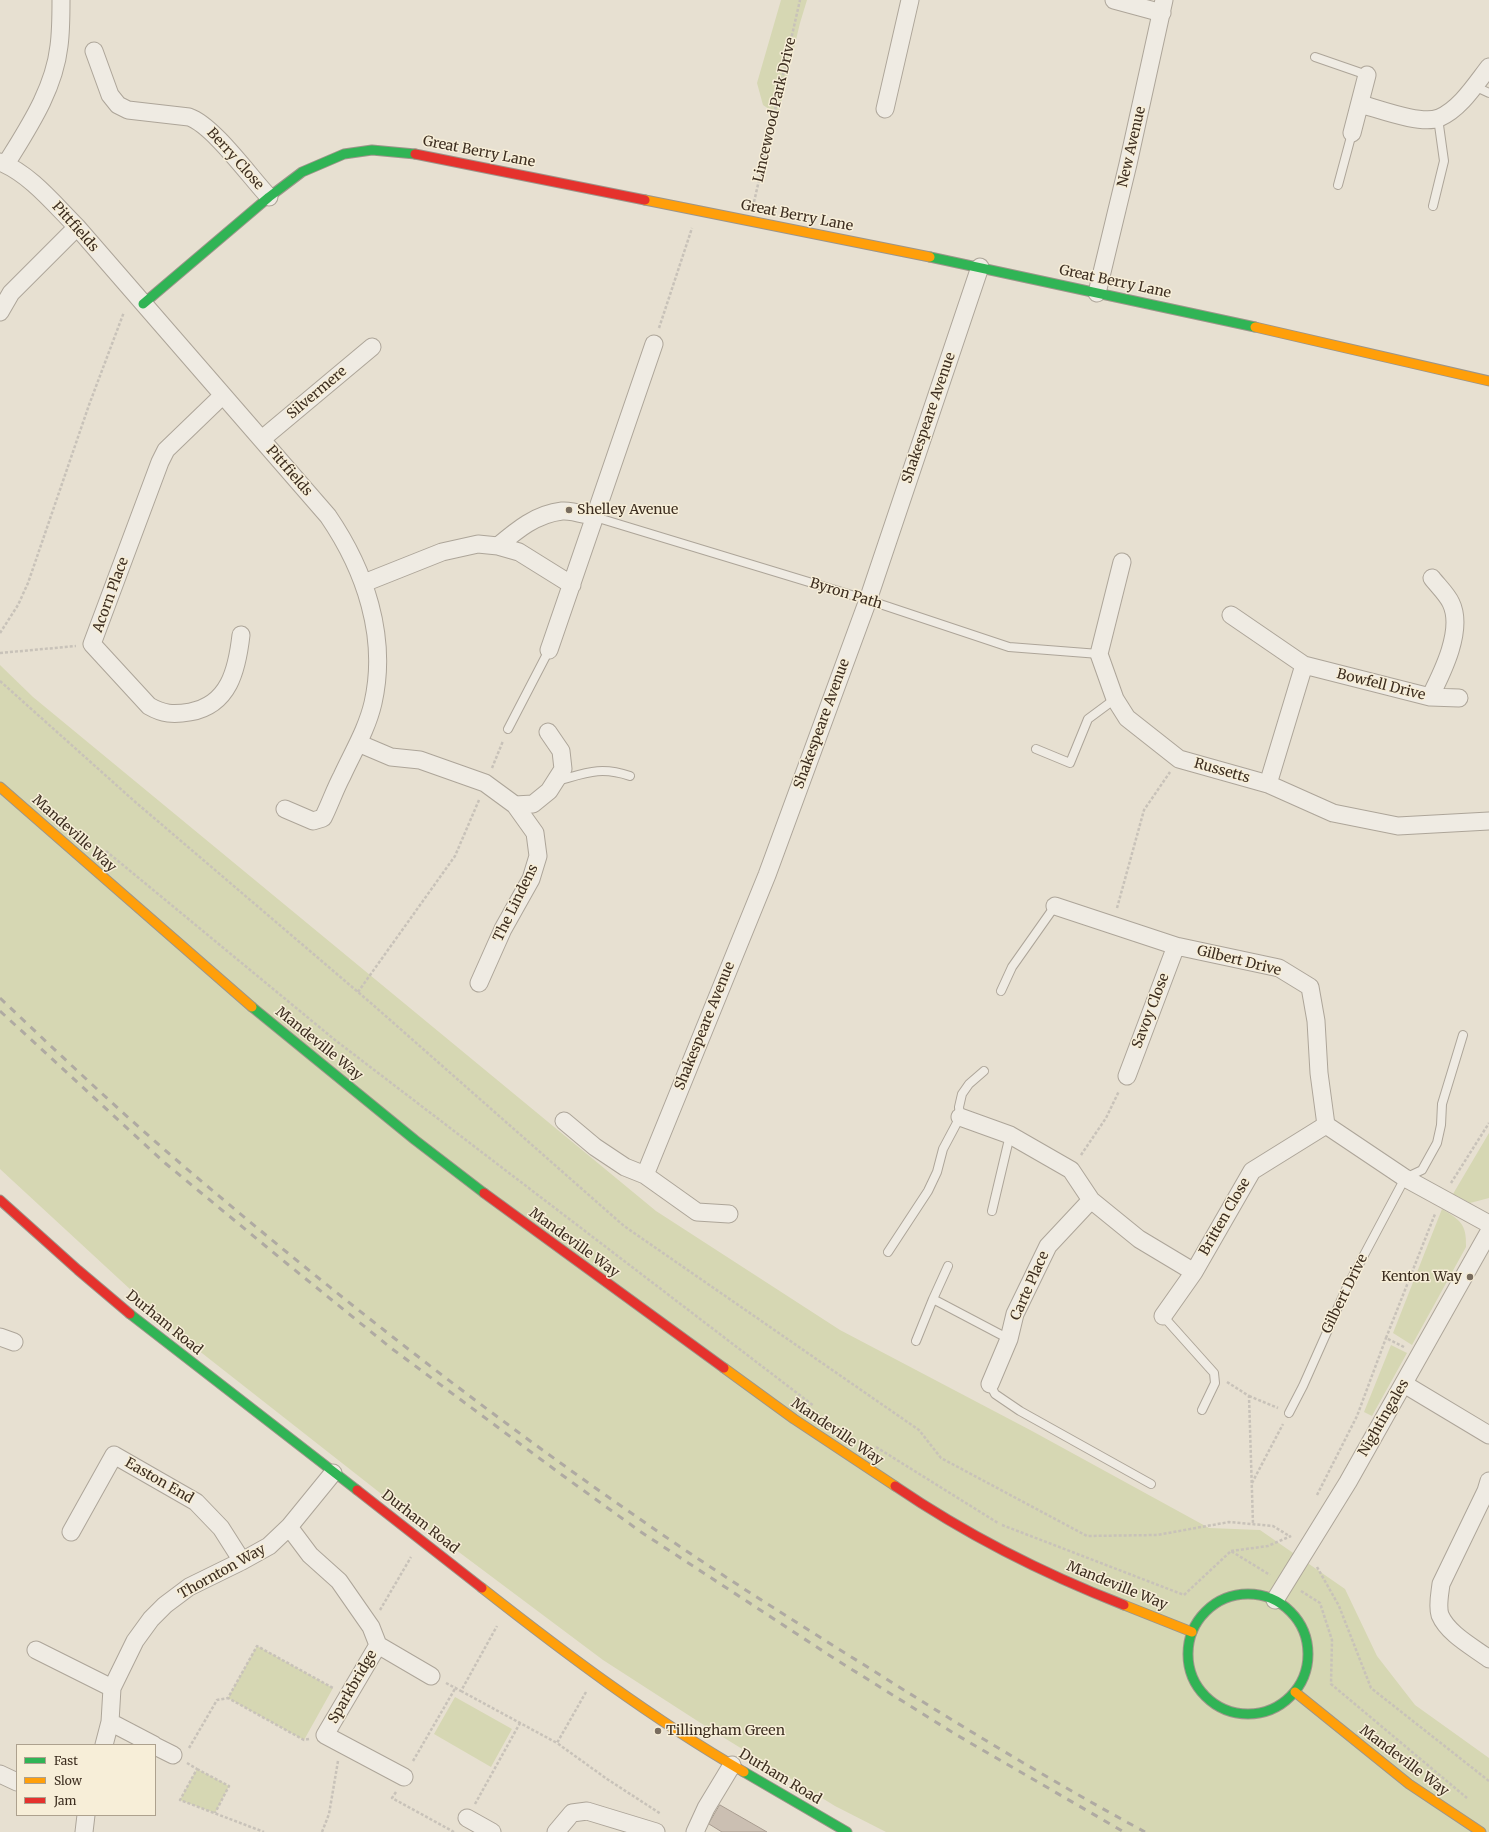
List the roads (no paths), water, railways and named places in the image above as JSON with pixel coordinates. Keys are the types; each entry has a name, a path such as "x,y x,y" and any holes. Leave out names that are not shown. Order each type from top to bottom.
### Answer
{"street":[{"path":"3,163 39,109 51,80 59,47 61,0"},
{"path":"885,109 910,0"},
{"path":"1114,0 1163,6"},
{"name":"New Avenue","path":"1097,293 1128,164 1163,6"},
{"name":"Berry Close","path":"94,51 114,101 128,110 189,116 199,121 208,128 268,197"},
{"path":"1360,104 1422,120 1438,118 1481,90 1489,67"},
{"path":"1352,134 1367,74"},
{"name":"Great Berry Lane","path":"143,304 268,197 302,172 344,154 372,150 403,152 980,267 1340,346 1489,381"},
{"name":"Pittfields","path":"3,163 47,196 77,227 222,396 262,439 328,516 341,535 364,582 376,625 377,678 373,704 358,743 323,818 313,821 285,809"},
{"path":"0,312 11,293 24,278 77,227"},
{"name":"Shakespeare Avenue","path":"646,1175 767,875 868,600 980,267"},
{"path":"549,650 654,344"},
{"name":"Silvermere","path":"262,439 372,348"},
{"name":"Acorn Place","path":"222,396 166,450 160,462 92,644 148,706 160,713 173,715 198,711 214,703 228,687 239,659 241,635"},
{"path":"498,546 521,526 538,516 563,511 595,518"},
{"path":"364,582 442,552 478,544 498,546 519,552 572,585"},
{"path":"1099,654 1122,562"},
{"path":"1430,698 1442,673 1456,628 1451,603 1432,578"},
{"name":"Bowfell Drive","path":"1231,615 1304,665 1430,698 1459,698"},
{"name":"Russetts","path":"1099,654 1115,699 1127,718 1179,759 1268,784 1333,813 1398,826 1489,821"},
{"path":"1268,784 1304,665"},
{"path":"515,805 533,804 549,791 563,769 561,750 548,732"},
{"name":"The Lindens","path":"358,743 391,757 420,760 485,783 515,805 535,833 538,856 530,879 503,929 479,983"},
{"name":"Mandeville Way","path":"0,787 201,965 415,1140 560,1250 794,1419 930,1510 979,1538 1093,1593 1192,1632"},
{"name":"Gilbert Drive","path":"1055,906 1176,946 1279,968 1310,987 1316,1021 1319,1073 1326,1125"},
{"name":"Savoy Close","path":"1127,1076 1176,946"},
{"path":"960,1117 1010,1135 1071,1170 1091,1200 1139,1239 1194,1272"},
{"path":"564,1121 596,1147 625,1167 634,1172 646,1175 697,1212 728,1214"},
{"path":"1326,1125 1405,1178 1489,1224"},
{"name":"Britten Close","path":"1163,1316 1194,1272 1252,1171 1326,1125"},
{"name":"Durham Road","path":"0,1200 78,1270 157,1336 420,1539 545,1638 645,1710 732,1765 847,1832"},
{"name":"Carte Place","path":"990,1384 1009,1338 1015,1314 1048,1246 1091,1200"},
{"name":"Nightingales","path":"1275,1600 1348,1482 1489,1232"},
{"path":"1404,1384 1489,1435"},
{"name":"Easton End","path":"71,1532 114,1455 196,1502 221,1528 242,1561"},
{"name":"Thornton Way","path":"104,1744 110,1722 112,1688 135,1640 151,1619 189,1587 269,1546 289,1527 333,1473"},
{"path":"1489,1481 1486,1491 1441,1584 1439,1598 1440,1615 1452,1631 1489,1659"},
{"name":"Sparkbridge","path":"289,1527 310,1555 338,1581 371,1627 378,1645 431,1676"},
{"path":"1256,1594 1275,1600 1289,1610 1298,1621 1306,1638 1308,1652 1307,1666 1303,1680 1295,1692 1281,1705 1264,1712 1246,1714 1230,1712 1216,1705 1204,1695 1194,1680 1188,1663 1188,1647 1192,1632 1198,1621 1208,1609 1220,1600 1237,1595 1256,1594"},
{"name":"Sparkbridge","path":"378,1645 325,1735 404,1777"},
{"path":"36,1650 112,1688"},
{"name":"Mandeville Way","path":"1295,1692 1392,1772 1459,1819 1481,1832"},
{"path":"110,1722 152,1744"},
{"path":"156,1746 177,1758"},
{"path":"695,1832 706,1808 732,1765"},
{"path":"0,1774 16,1782"},
{"path":"556,1832 572,1813 587,1811 659,1826"},
{"path":"84,1832 86,1816"},
{"path":"467,1818 492,1832"}],"lane":[{"path":"1315,57 1367,74"},
{"path":"1433,206 1444,161 1438,118"},
{"path":"1338,185 1352,134"},
{"name":"Byron Path","path":"595,518 868,600 1009,647 1099,654"},
{"path":"508,729 549,650"},
{"path":"1036,749 1070,763 1088,719 1115,699"},
{"path":"555,782 593,771 605,770 630,776"},
{"path":"1002,991 1012,967 1055,906"},
{"path":"1405,1178 1422,1170 1437,1143 1441,1124 1442,1104 1463,1035"},
{"path":"888,1252 928,1191 937,1172 943,1149 960,1117 959,1107 962,1094 969,1084 984,1071"},
{"path":"992,1211 1010,1135"},
{"name":"Gilbert Drive","path":"1289,1413 1304,1386 1347,1287 1405,1178"},
{"path":"916,1341 948,1266"},
{"path":"933,1299 1009,1338"},
{"path":"1163,1316 1214,1373 1215,1383 1202,1410"},
{"path":"990,1384 995,1394 1020,1411 1150,1484"}],"railway":[{"path":"0,998 129,1118 230,1205 406,1347 525,1437 674,1543 785,1615 1006,1752 1145,1832"},
{"path":"0,1011 165,1163 280,1258 391,1348 562,1475 641,1532 832,1657 955,1734 1124,1832"}],"place":[{"name":"Shelley Avenue","path":"569,510"},
{"name":"Kenton Way","path":"1470,1277"},
{"name":"Tillingham Green","path":"658,1731"}]}
